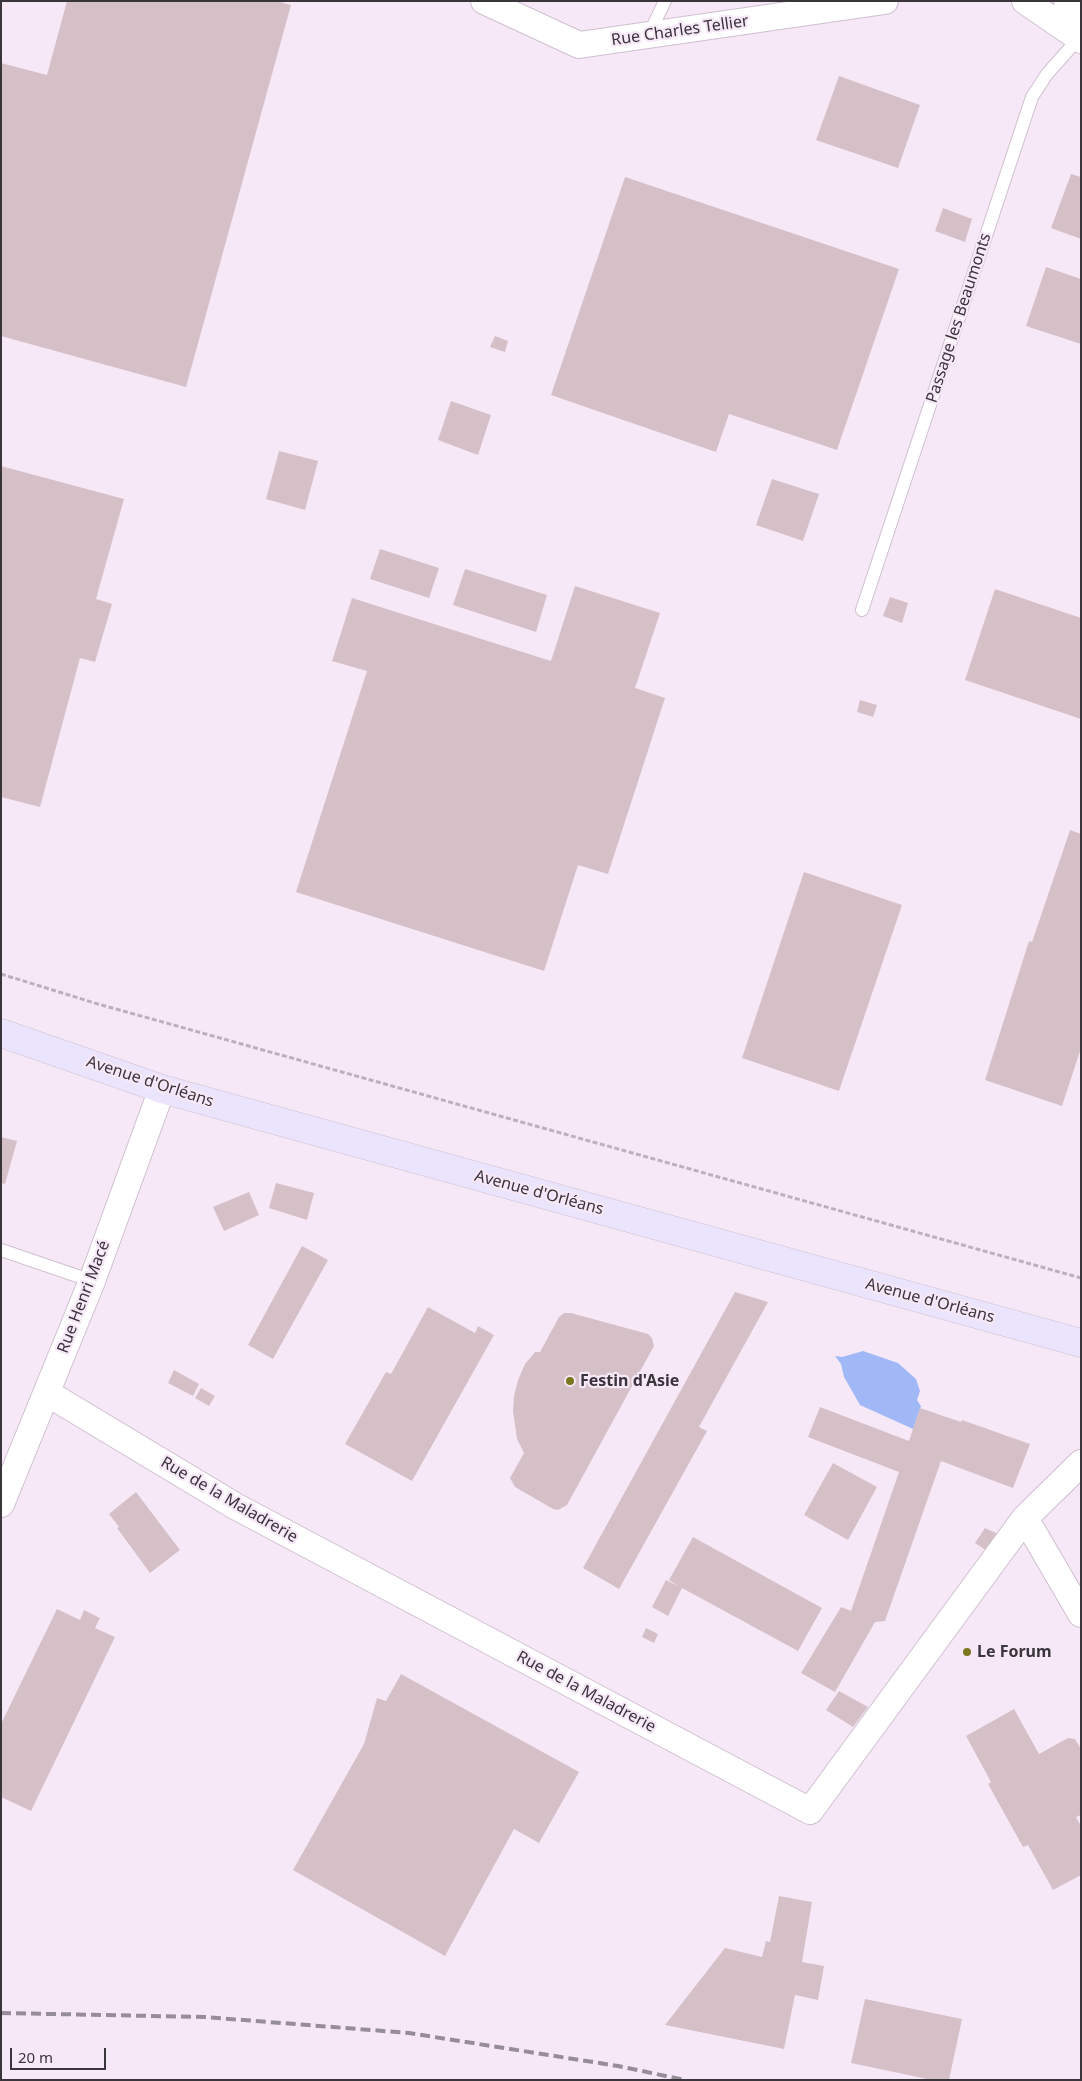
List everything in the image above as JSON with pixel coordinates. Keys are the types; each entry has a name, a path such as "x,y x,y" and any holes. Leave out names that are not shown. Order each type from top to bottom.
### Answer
{"main road":[{"name":"Avenue d'Orléans","path":"1,1033 162,1089 1081,1343"}],"street":[{"name":"Rue Charles Tellier","path":"484,1 579,45 885,1"},
{"path":"1025,1 1080,39"},
{"path":"1067,1 1071,21 1080,39"},
{"name":"Rue Henri Macé","path":"1,1504 92,1281 162,1089"},
{"name":"Rue de la Maladrerie","path":"47,1393 235,1506 810,1811 1025,1518 1081,1463"},
{"path":"1025,1518 1081,1614"}],"lane":[{"path":"648,36 665,1"},
{"name":"Passage les Beaumonts","path":"862,610 1032,97 1048,74 1080,39"},
{"path":"1,1250 92,1281"}],"path":[{"path":"1,974 98,1004 1081,1278"}],"water":[{"path":"863,1351 898,1363 916,1379 920,1391 917,1400 921,1406 913,1429 860,1405 844,1377 841,1364 835,1356 842,1357"}],"building":[{"path":"67,1 277,1 291,5 186,387 1,336 1,63 47,75"},
{"path":"839,76 920,105 898,168 816,140"},
{"path":"1071,174 1081,177 1081,239 1051,228"},
{"path":"625,177 899,269 837,450 729,414 716,452 551,395"},
{"path":"943,208 972,219 965,242 935,231"},
{"path":"1046,267 1081,279 1081,344 1026,326"},
{"path":"495,336 508,341 505,352 490,347"},
{"path":"451,401 491,415 478,455 438,440"},
{"path":"279,451 318,461 305,510 266,499"},
{"path":"1,466 124,499 96,599 112,604 95,662 80,658 40,807 1,797"},
{"path":"772,479 819,494 803,541 756,525"},
{"path":"380,549 439,568 429,598 370,579"},
{"path":"465,569 547,595 536,632 453,605"},
{"path":"575,586 660,613 635,688 665,698 608,874 578,865 544,971 296,892 367,671 332,661 352,598 551,661"},
{"path":"995,589 1081,618 1081,719 965,680"},
{"path":"890,597 908,603 902,623 883,616"},
{"path":"860,700 877,705 873,717 857,712"},
{"path":"1070,830 1081,834 1081,1048 1062,1106 985,1080 1029,941 1032,942"},
{"path":"804,872 902,905 839,1091 742,1058"},
{"path":"1,1137 17,1141 5,1184 1,1183"},
{"path":"276,1183 314,1193 307,1220 269,1208"},
{"path":"249,1192 259,1215 224,1231 213,1207"},
{"path":"302,1246 328,1260 273,1359 248,1345"},
{"path":"735,1292 768,1302 699,1427 707,1431 619,1589 583,1568"},
{"path":"428,1307 475,1333 478,1326 494,1335 412,1481 345,1444 386,1372 391,1374"},
{"path":"564,1313 571,1313 648,1334 652,1338 654,1346 567,1505 558,1510 515,1487 510,1478 524,1453 517,1439 513,1411 518,1380 525,1364 535,1352 540,1352 559,1317"},
{"path":"174,1370 199,1384 193,1396 168,1383"},
{"path":"201,1388 215,1396 209,1406 195,1398"},
{"path":"820,1407 909,1441 920,1408 961,1422 962,1420 1030,1444 1013,1488 941,1461 885,1621 875,1622 835,1692 801,1673 841,1607 851,1611 899,1472 808,1437"},
{"path":"833,1463 877,1487 848,1540 804,1515"},
{"path":"136,1492 180,1550 150,1573 109,1514"},
{"path":"985,1528 998,1534 987,1551 975,1543"},
{"path":"693,1537 822,1608 798,1651 682,1588 668,1616 652,1607 666,1580 678,1586 669,1580"},
{"path":"57,1609 80,1620 84,1610 100,1618 95,1628 115,1637 31,1811 1,1797 1,1724"},
{"path":"646,1628 658,1634 654,1643 642,1637"},
{"path":"401,1674 579,1772 539,1843 514,1829 445,1956 293,1870 364,1744 377,1698 386,1701"},
{"path":"839,1691 868,1707 853,1727 826,1710"},
{"path":"1014,1709 1039,1754 1068,1738 1075,1739 1081,1749 1081,1815 1076,1817 1081,1826 1081,1875 1053,1890 1028,1845 1023,1847 988,1784 991,1782 966,1736"},
{"path":"779,1896 812,1902 802,1962 824,1966 818,2000 795,1995 784,2049 665,2025 725,1948 762,1957 766,1941 770,1942"},
{"path":"865,1999 962,2019 949,2080 932,2080 851,2063"}],"railway":[{"path":"1,2013 205,2017 409,2033 618,2066 685,2080"}],"place":[{"name":"Festin d'Asie","path":"570,1381"},
{"name":"Le Forum","path":"967,1652"}]}
